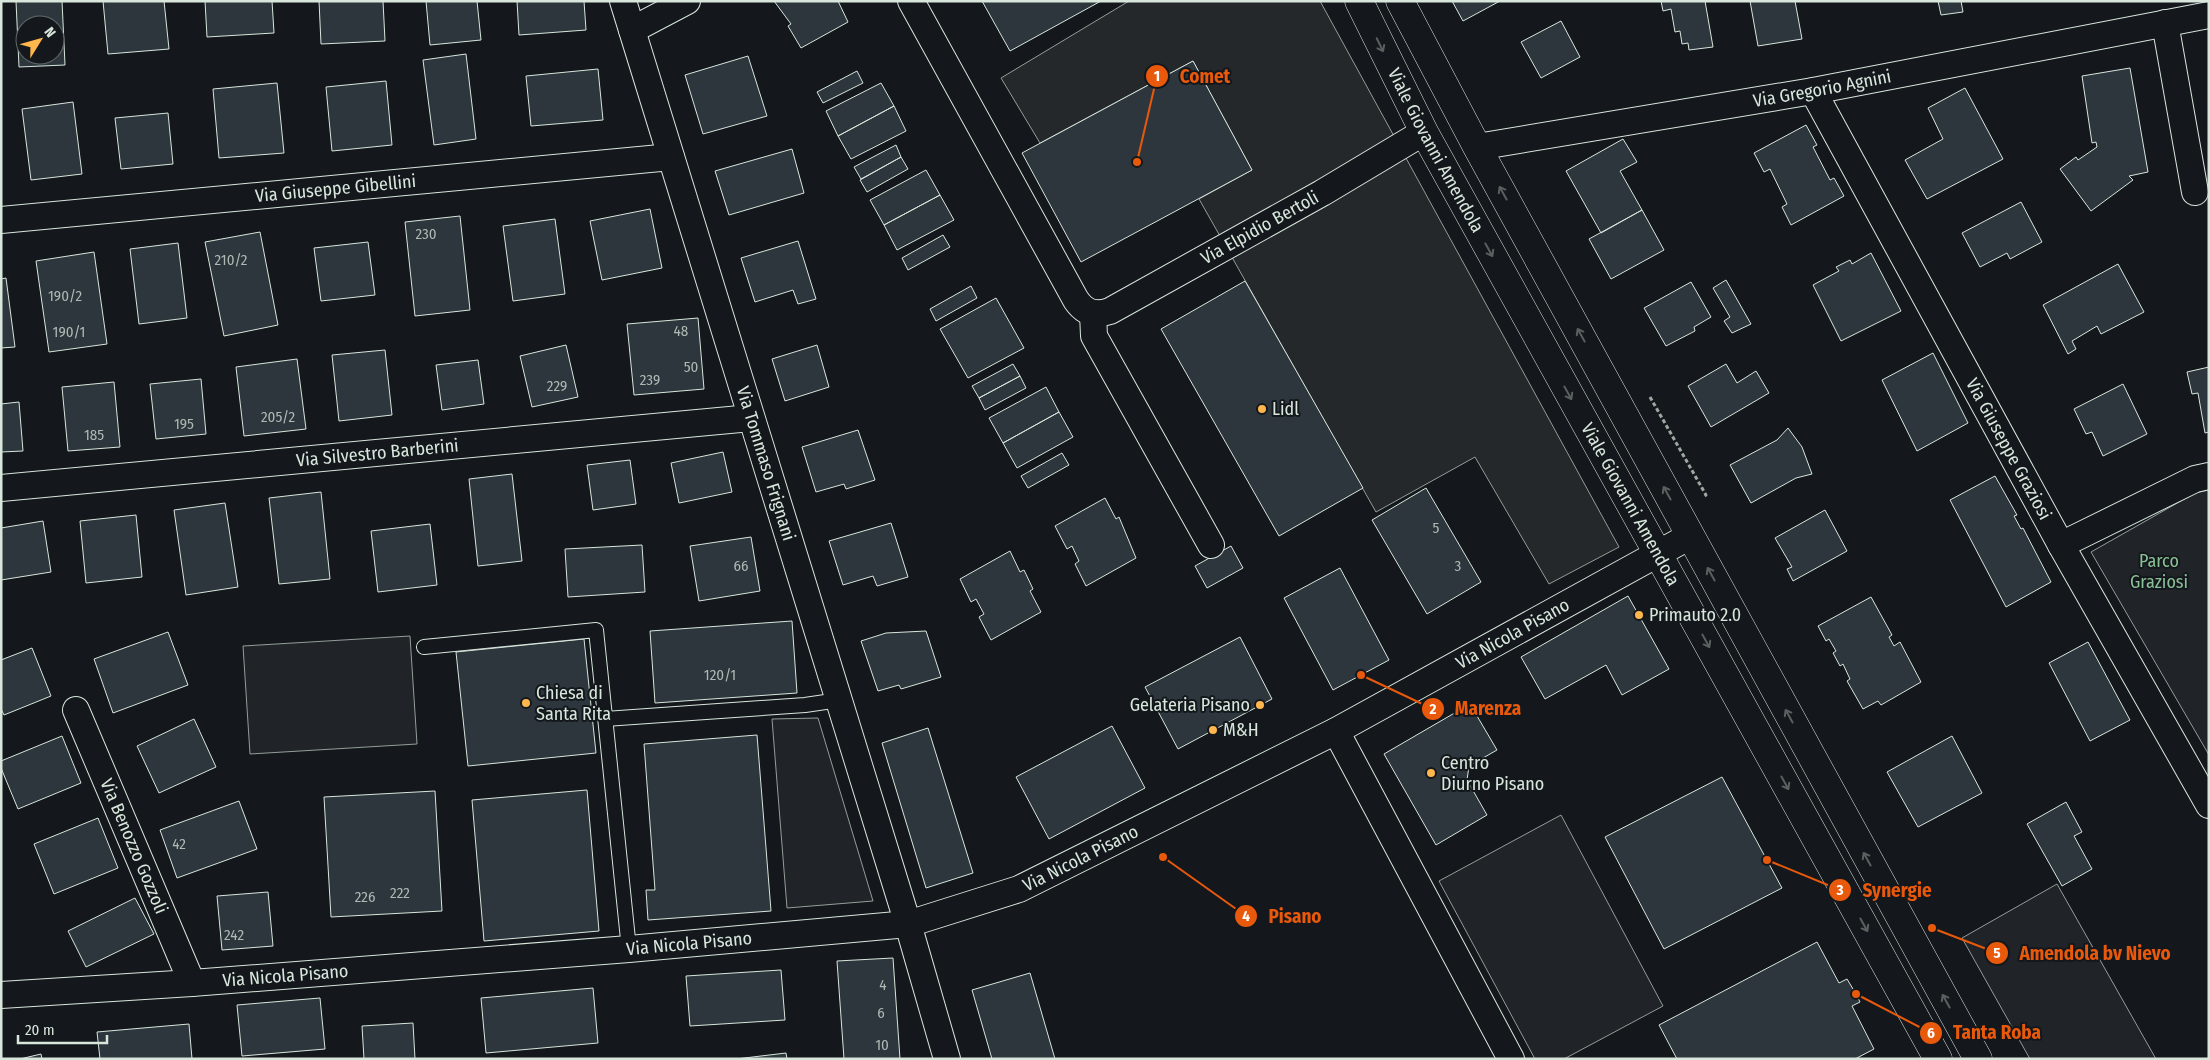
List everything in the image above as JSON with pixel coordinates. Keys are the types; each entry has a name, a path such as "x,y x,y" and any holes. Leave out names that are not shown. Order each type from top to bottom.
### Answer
{"main road":[{"name":"Viale Giovanni Amendola","path":"1359,1 1424,132 1938,1059"},
{"path":"1400,1 1690,536 1978,1059"}],"street":[{"name":"Via Tommaso Frignani","path":"623,1 908,924 947,1059"},
{"path":"632,30 687,1"},
{"path":"911,1 1076,300 1084,310 1093,313 1094,336 1210,545"},
{"name":"Via Gregorio Agnini","path":"1478,146 1813,91 2209,15"},
{"path":"2165,23 2195,192"},
{"name":"Via Giuseppe Graziosi","path":"1813,91 2061,544 2209,805"},
{"name":"Via Elpidio Bertoli","path":"1093,313 1110,311 1322,193 1424,132"},
{"name":"Via Giuseppe Gibellini","path":"1,220 671,157"},
{"name":"Via Silvestro Barberini","path":"1,488 751,418"},
{"path":"2061,544 2195,479 2209,476"},
{"name":"Via Nicola Pisano","path":"1,995 192,983 629,949 908,924 1020,889 1336,731 1690,536"},
{"name":"Via Benozzo Gozzoli","path":"76,710 192,983"},
{"path":"1336,731 1511,1059"}],"lane":[{"path":"424,647 596,630 629,949"},
{"path":"605,719 805,705 838,700"}],"green space":[{"name":"Parco Graziosi","path":"2209,490 2209,755 2091,552 2195,493"},
{"path":"410,636 417,744 250,754 243,646"},
{"path":"818,718 873,901 787,908 772,719"},
{"path":"1561,815 1663,1006 1564,1059 1535,1059 1439,881"},
{"path":"2057,884 2156,1059 2030,1059 1962,938"}],"shaded area":[{"path":"1129,1 1320,1 1619,547 1549,584 1475,457 1376,512 1199,199 1252,170 1193,61 1040,143 1001,78"}],"building":[{"path":"16,1 62,1 63,15 17,15"},
{"path":"103,1 164,1 169,49 108,54"},
{"path":"205,1 272,1 274,33 207,37"},
{"path":"319,1 383,1 385,41 321,44"},
{"path":"426,1 477,1 481,40 430,45"},
{"path":"517,1 584,1 586,30 519,35"},
{"path":"774,1 838,1 848,22 801,48 788,26 791,24"},
{"path":"982,1 1101,1 1010,51"},
{"path":"1452,1 1500,1 1463,21"},
{"path":"1661,1 1705,1 1713,47 1689,50 1688,43 1682,44 1680,31 1675,32 1671,9 1663,11"},
{"path":"1750,1 1795,1 1802,39 1758,46"},
{"path":"1938,1 1961,1 1963,12 1941,15"},
{"path":"1561,21 1580,57 1541,78 1521,42"},
{"path":"466,54 476,139 434,145 423,60"},
{"path":"748,56 767,116 703,134 685,75"},
{"path":"1193,61 1252,170 1081,262 1022,153"},
{"path":"19,65 65,65 19,67"},
{"path":"2130,68 2148,172 2129,176 2133,180 2091,211 2060,169 2076,157 2078,160 2097,147 2096,142 2092,143 2082,76"},
{"path":"598,69 603,120 531,126 526,76"},
{"path":"857,71 863,83 823,103 817,92"},
{"path":"386,81 392,145 332,151 326,87"},
{"path":"277,83 284,153 219,158 213,89"},
{"path":"881,83 894,106 838,136 826,111"},
{"path":"1965,88 2003,159 1927,199 1905,160 1943,139 1928,108"},
{"path":"73,102 82,174 31,180 22,109"},
{"path":"894,106 906,131 851,159 838,136"},
{"path":"168,113 173,164 121,169 115,118"},
{"path":"1806,125 1817,145 1813,147 1830,180 1834,178 1844,196 1791,225 1782,207 1787,204 1770,169 1764,172 1754,153"},
{"path":"1623,139 1637,162 1620,171 1642,210 1601,233 1566,171"},
{"path":"896,145 901,157 861,179 854,167"},
{"path":"792,149 804,193 729,215 715,171"},
{"path":"901,157 908,169 867,192 860,180"},
{"path":"926,170 940,195 884,225 870,200"},
{"path":"940,195 954,220 897,250 884,225"},
{"path":"2021,202 2042,242 2010,259 2007,253 1980,267 1962,233"},
{"path":"650,209 662,268 602,280 590,221"},
{"path":"1642,210 1664,250 1611,279 1589,239"},
{"path":"460,216 470,310 415,316 405,222"},
{"path":"555,219 565,294 513,301 503,226"},
{"path":"260,232 278,325 224,336 205,242"},
{"path":"943,235 950,247 908,270 902,258"},
{"path":"798,241 816,299 798,304 793,290 755,302 741,258"},
{"path":"368,242 375,295 321,301 314,248"},
{"path":"178,243 187,318 139,324 130,249"},
{"path":"94,252 107,344 49,352 36,261"},
{"path":"1871,253 1901,311 1841,341 1813,285 1839,271 1836,267 1850,260 1852,264"},
{"path":"2118,264 2144,312 2101,334 2097,326 2072,341 2076,349 2068,354 2043,305"},
{"path":"6,278 15,347 1,348 1,279"},
{"path":"1726,280 1751,324 1732,333 1724,321 1730,317 1713,288"},
{"name":"Lidl","path":"1245,281 1363,488 1279,536 1161,329"},
{"path":"1691,282 1711,317 1694,327 1695,331 1666,346 1644,308"},
{"path":"971,286 977,298 936,321 930,309"},
{"path":"996,298 1024,348 968,378 940,329"},
{"path":"698,318 704,389 634,395 627,324"},
{"path":"566,345 578,397 532,407 520,356"},
{"path":"817,345 829,387 785,401 772,359"},
{"path":"385,350 392,415 339,421 332,355"},
{"path":"1933,353 1968,423 1917,451 1882,380"},
{"path":"297,359 306,429 244,436 236,367"},
{"path":"478,360 484,404 442,410 436,365"},
{"path":"1013,364 1020,376 979,398 972,386"},
{"path":"1726,364 1737,383 1756,371 1769,393 1711,427 1688,386"},
{"path":"2209,367 2209,432 2205,433 2198,393 2192,394 2187,372"},
{"path":"1020,376 1026,388 985,410 979,398"},
{"path":"201,379 206,434 156,439 150,384"},
{"path":"114,382 120,447 68,451 62,387"},
{"path":"2123,384 2147,434 2103,456 2092,432 2086,434 2074,409"},
{"path":"1046,387 1059,412 1003,443 989,418"},
{"path":"19,402 23,451 1,452 1,404"},
{"path":"1059,412 1073,437 1017,468 1003,443"},
{"path":"1788,428 1802,447 1812,474 1796,478 1751,503 1730,465 1777,440"},
{"path":"858,430 875,480 846,489 844,484 816,492 802,447"},
{"path":"723,452 732,492 679,503 671,463"},
{"path":"1062,453 1069,465 1028,488 1021,476"},
{"path":"630,460 636,504 593,510 587,465"},
{"path":"512,474 522,561 478,566 469,479"},
{"path":"1995,476 2017,515 2014,516 2021,529 2023,528 2051,582 2006,607 1950,500"},
{"path":"1426,488 1481,582 1427,614 1372,520"},
{"path":"321,492 330,579 279,584 269,498"},
{"path":"1105,498 1116,519 1119,517 1136,558 1086,586 1075,564 1079,561 1072,546 1067,549 1055,526"},
{"path":"225,503 238,587 186,595 174,510"},
{"path":"1825,510 1847,551 1793,581 1787,569 1792,567 1775,538"},
{"path":"136,515 142,577 86,583 80,521"},
{"path":"43,521 51,572 1,580 1,528"},
{"path":"891,523 908,577 877,586 873,576 843,585 829,541"},
{"path":"430,524 437,585 378,592 371,531"},
{"path":"751,537 760,591 699,601 690,546"},
{"path":"642,545 645,592 568,597 565,549"},
{"path":"1231,546 1243,568 1207,588 1195,566"},
{"path":"1010,551 1020,572 1024,570 1033,589 1030,591 1041,612 991,640 979,617 984,614 976,599 971,602 960,579"},
{"path":"1340,568 1389,660 1333,690 1284,598"},
{"path":"1628,596 1669,669 1622,695 1606,665 1545,699 1521,657"},
{"path":"1871,597 1892,635 1889,637 1894,646 1900,642 1921,682 1881,705 1878,701 1863,709 1847,681 1850,679 1843,664 1840,666 1833,653 1836,651 1829,639 1826,641 1818,626"},
{"path":"792,621 797,693 655,703 650,631"},
{"path":"926,631 941,677 901,689 899,685 878,691 861,641 886,633"},
{"path":"168,632 188,685 113,713 94,659"},
{"path":"1240,637 1272,699 1178,749 1145,687"},
{"name":"Chiesa di Santa Rita","path":"584,639 596,753 468,766 456,652"},
{"path":"2088,642 2130,720 2090,741 2049,663"},
{"path":"32,648 51,696 4,715 1,709 1,660"},
{"name":"Centro Diurno Pisano","path":"1470,704 1497,750 1469,766 1467,780 1487,815 1436,845 1384,754"},
{"path":"194,719 216,767 159,793 137,746"},
{"path":"1112,726 1145,788 1049,839 1016,777"},
{"path":"928,728 973,873 926,888 882,743"},
{"path":"757,735 771,911 648,920 646,890 655,890 644,744"},
{"path":"62,736 81,783 18,809 1,768 1,761"},
{"path":"1952,736 1982,793 1918,827 1887,772"},
{"path":"1722,777 1782,888 1664,949 1605,837"},
{"path":"587,790 599,931 484,941 472,800"},
{"path":"435,791 442,911 331,917 324,797"},
{"path":"239,801 257,849 177,878 160,830"},
{"path":"2066,802 2082,832 2074,836 2092,869 2062,886 2027,824"},
{"path":"98,818 118,868 54,894 34,844"},
{"path":"268,892 273,946 222,950 217,896"},
{"path":"135,898 154,934 86,967 68,931"},
{"path":"1817,942 1839,983 1847,979 1856,994 1860,1002 1852,1006 1874,1049 1855,1059 1677,1059 1659,1025"},
{"path":"893,958 900,1059 844,1059 837,961"},
{"path":"781,970 785,1020 690,1026 686,976"},
{"path":"1030,973 1055,1059 992,1059 972,990"},
{"path":"593,988 598,1043 486,1053 481,998"},
{"path":"320,998 325,1049 242,1056 237,1005"},
{"path":"413,1023 415,1059 364,1059 362,1026"},
{"path":"189,1024 192,1059 100,1059 97,1032"},
{"path":"786,1053 787,1059 736,1059"},
{"path":"41,1054 42,1059 20,1059"}],"place":[{"name":"Comet","path":"1137,162"},
{"name":"Lidl","path":"1262,409"},
{"name":"Primauto 2.0","path":"1639,615"},
{"name":"Marenza","path":"1361,675"},
{"name":"Chiesa di Santa Rita","path":"526,703"},
{"name":"Gelateria Pisano","path":"1260,705"},
{"name":"M&H","path":"1213,730"},
{"name":"Centro Diurno Pisano","path":"1431,773"},
{"name":"Pisano","path":"1163,857"},
{"name":"Synergie","path":"1767,860"},
{"name":"Amendola bv Nievo","path":"1932,928"},
{"name":"Tanta Roba","path":"1856,994"}]}
